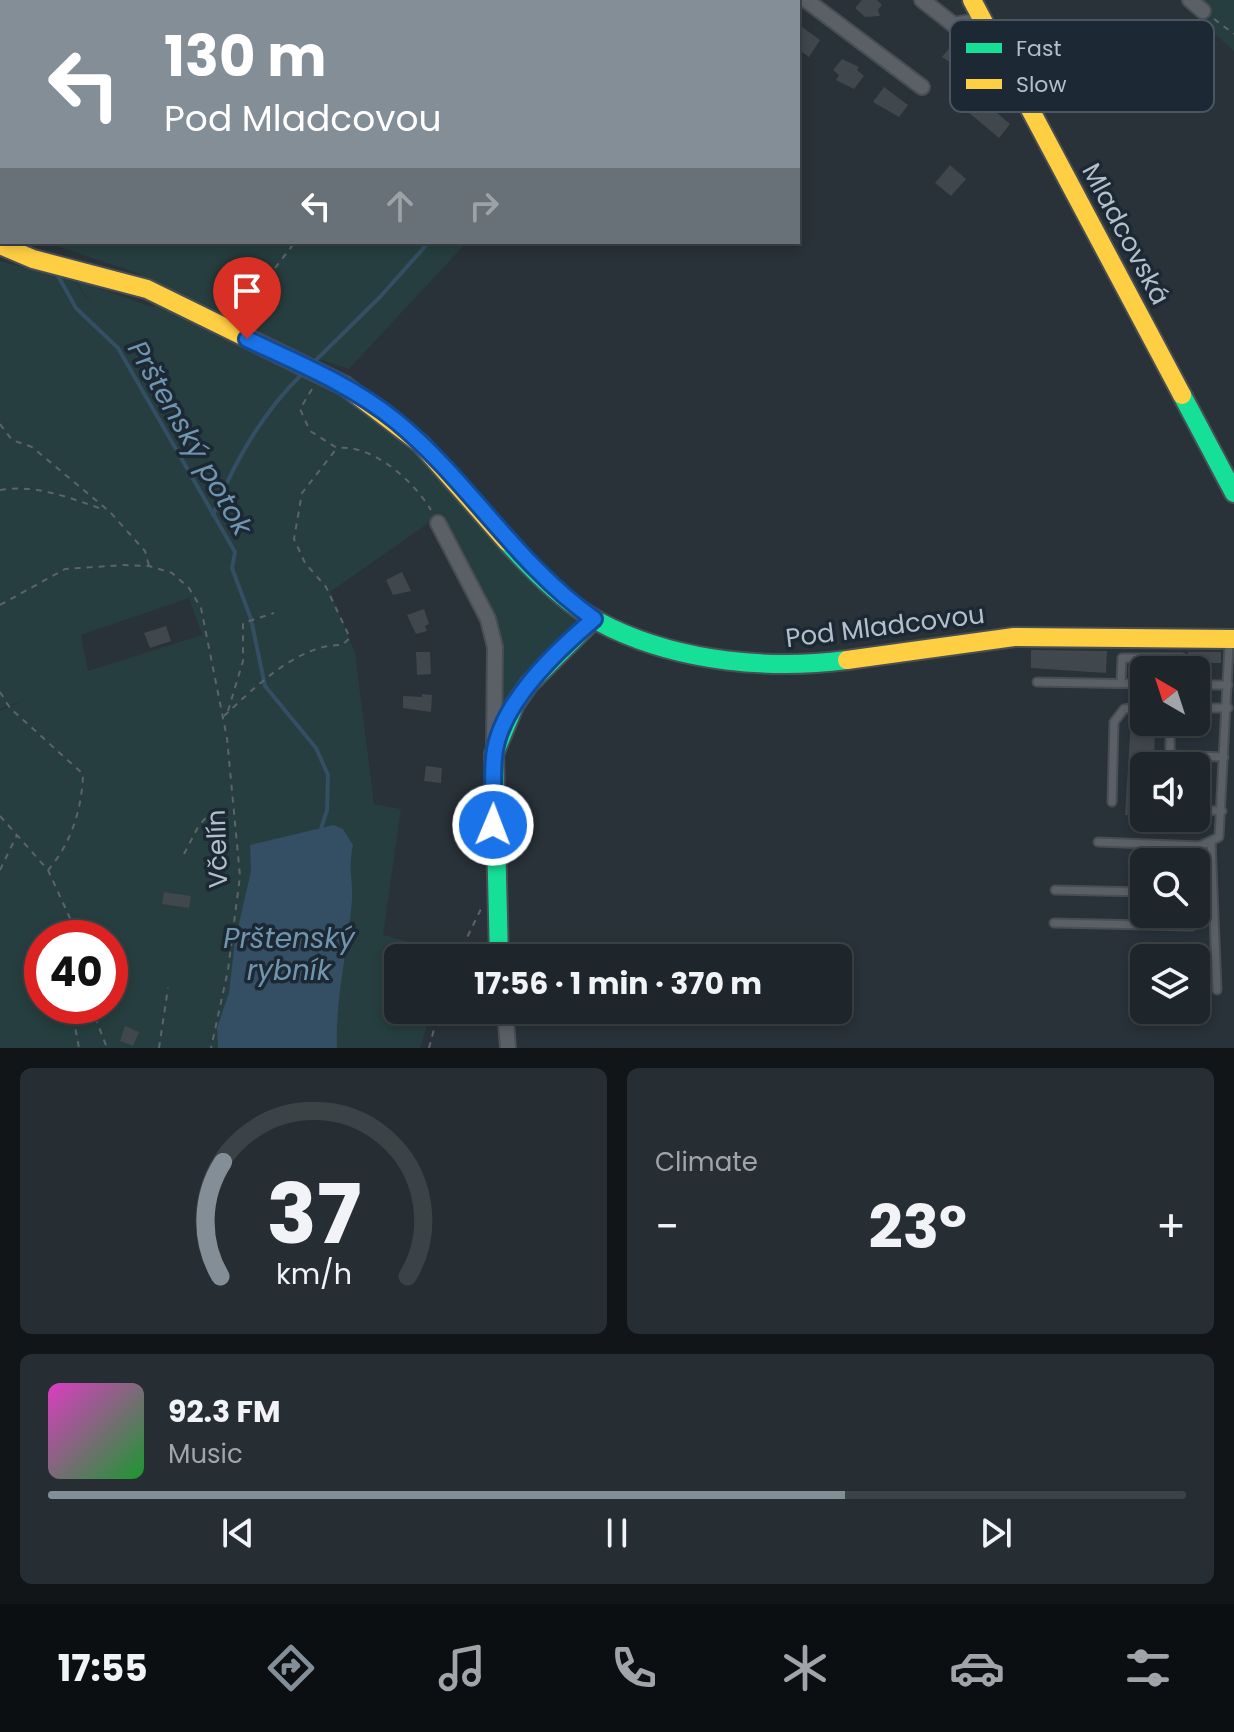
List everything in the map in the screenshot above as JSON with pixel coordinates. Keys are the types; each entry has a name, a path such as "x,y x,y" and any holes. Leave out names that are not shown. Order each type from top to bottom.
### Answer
{"street":[{"path":"922,0 950,22"},
{"name":"Mladcovská","path":"972,0 983,20"},
{"path":"1190,0 1203,11"},
{"path":"810,1 922,87"},
{"name":"Mladcovská","path":"1032,112 1234,493"},
{"name":"Pod Mladcovou","path":"0,245 33,259 147,289 368,400 404,428 525,562 594,619 664,647 716,659 808,665 1047,635 1231,636"},
{"path":"438,523 488,619 495,647 498,944"},
{"path":"494,754 515,704 529,684 594,619"},
{"path":"506,1024 508,1048"}],"lane":[{"path":"1098,842 1200,846 1211,842 1221,830 1231,636"},
{"path":"1121,683 1122,658 1130,658"},
{"path":"1037,682 1130,683"},
{"path":"1210,685 1228,685"},
{"path":"1112,802 1114,722 1124,709 1130,708"},
{"path":"1210,708 1228,708"},
{"path":"1210,756 1224,757"},
{"path":"1210,811 1222,811"},
{"path":"1211,842 1217,990"},
{"path":"1055,890 1130,892"},
{"path":"1054,923 1130,925"}],"path":[{"path":"1203,11 1234,34"},
{"path":"247,339 252,309 265,281 293,244"},
{"path":"320,374 300,409 310,431 337,448 352,446 374,455 424,499 438,523"},
{"path":"0,424 12,440 32,447 110,512 145,551 149,566 65,569 0,605"},
{"path":"223,717 264,680 309,653 329,645 342,645 350,638 326,587 305,563 294,539 302,493 337,448"},
{"path":"0,490 23,486 55,492 110,512"},
{"name":"Včelín","path":"149,566 172,573 189,588 201,608 223,717 233,790 240,876 228,970 211,1048"},
{"path":"227,713 238,688 243,661 243,623 274,613"},
{"path":"0,692 10,708 83,774 82,795 64,852 48,870"},
{"path":"184,854 198,827 214,808"},
{"path":"0,816 48,870 71,920"},
{"path":"0,870 17,833"},
{"path":"465,944 496,886"},
{"path":"159,1048 168,988"},
{"path":"75,1024 79,1048"},
{"path":"98,1024 107,1048"},
{"path":"429,1048 435,1024"}],"green space":[{"path":"1202,0 1234,0 1234,51 1214,33 1214,20 1198,19 1208,5"},
{"path":"51,244 465,244 349,369 279,346 263,334 134,272"},
{"path":"0,261 74,281 97,312 74,279 152,307 159,303 314,378 399,434 580,619 530,671 499,724 504,652 481,591 441,521 430,522 330,592 355,653 374,804 401,809 383,935 417,944 384,944 384,1024 428,1024 420,1048 0,1048 0,711 27,699 0,709","holes":["189,598 202,635 88,671 81,635"]}],"water":[{"name":"Prštenský rybník","path":"334,825 343,829 353,845 352,900 338,1011 337,1048 218,1048 217,1028 229,993 235,941 251,871 250,845"}],"building":[{"path":"862,0 877,0 882,5 878,10 880,16 865,17 855,8"},
{"path":"800,25 820,40 809,57 800,50"},
{"path":"950,47 950,62 942,57"},
{"path":"842,59 859,67 857,70 864,76 854,89 836,80 839,75 833,70"},
{"path":"884,87 908,105 899,117 873,102"},
{"path":"968,112 996,112 1010,124 999,138"},
{"path":"950,165 966,179 951,196 935,183"},
{"path":"402,572 411,591 393,595 386,580"},
{"path":"424,609 429,624 425,626 427,631 416,634 407,615"},
{"path":"166,626 171,641 150,648 144,633"},
{"path":"1031,650 1107,651 1106,673 1031,668"},
{"path":"416,652 430,652 431,674 417,675"},
{"path":"1188,652 1221,652 1221,663 1210,663 1210,656 1188,656"},
{"path":"422,694 432,695 431,712 403,708 403,696 422,697"},
{"path":"1130,736 1155,736 1154,752 1130,752 1130,815 1125,815"},
{"path":"426,766 442,768 441,783 424,781"},
{"path":"164,892 191,896 189,908 162,904"},
{"path":"125,1026 139,1032 133,1046 120,1041"}],"waterway":[{"path":"312,364 380,297 427,244"},
{"name":"Prštenský potok","path":"57,274 76,308 118,348 235,552 232,568 251,619 265,686 316,748 328,775 327,810 319,835"},
{"path":"213,515 250,440 275,404 303,373"}],"traffic: fast":[{"path":"1182,395 1234,493"},
{"path":"507,542 542,579 569,601 611,628 639,640 697,656 757,663 847,660"},
{"path":"499,944 494,754 515,704 529,684 594,619"}],"traffic: slow":[{"path":"972,0 983,20"},
{"path":"1032,112 1182,395"},
{"path":"0,245 33,259 147,289 345,386 421,444 507,542"},
{"path":"847,660 1014,637 1234,639"}],"route":[{"path":"247,339 345,386 396,421 421,444 525,562 594,619 554,655 515,704 494,754 493,825"}]}
